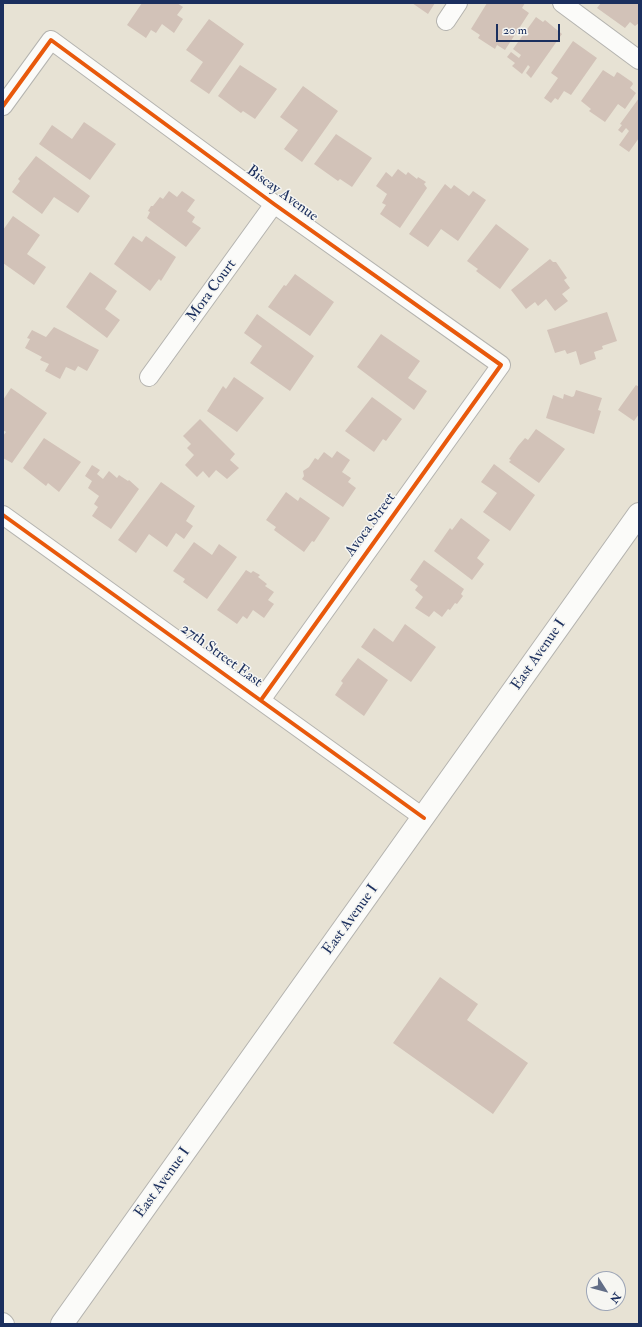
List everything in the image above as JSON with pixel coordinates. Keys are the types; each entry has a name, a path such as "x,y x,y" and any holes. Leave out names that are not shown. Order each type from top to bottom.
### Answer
{"main road":[{"name":"East Avenue I","path":"62,1324 424,818 639,514"}],"street":[{"path":"446,21 458,3"},
{"path":"562,3 638,57"},
{"name":"Biscay Avenue","path":"3,106 50,40 274,204 501,365"},
{"name":"Mora Court","path":"149,377 274,204"},
{"name":"Avoca Street","path":"261,700 501,365"},
{"name":"27th Street East","path":"3,515 424,818"}],"building":[{"path":"142,3 177,3 183,7 177,15 183,19 174,33 162,24 156,33 151,30 146,38 127,25"},
{"path":"412,3 435,3 428,14"},
{"path":"487,3 525,3 522,8 529,13 505,50 497,45 495,49 478,38 480,35 471,29"},
{"path":"601,3 639,3 639,23 635,26 630,22 625,28 597,8"},
{"path":"536,17 543,22 545,20 562,34 531,78 526,73 530,67 528,65 522,74 512,66 515,63 507,57 511,52 519,58 521,55 513,49"},
{"path":"209,19 244,44 209,94 190,81 203,62 186,50"},
{"path":"573,41 597,58 571,95 564,91 558,100 555,98 551,103 544,98 558,78 551,73"},
{"path":"240,65 277,89 255,119 243,111 241,113 218,96"},
{"path":"603,70 614,77 617,72 632,82 633,84 630,88 636,93 625,109 618,104 605,122 589,111 591,109 581,101"},
{"path":"303,86 338,111 302,162 284,149 298,130 280,117"},
{"path":"639,98 639,138 629,152 619,145 629,131 626,128 622,133 618,130 622,125 620,124"},
{"path":"84,122 116,144 90,180 39,144 52,125 72,139"},
{"path":"336,134 372,158 352,187 340,179 338,181 314,164"},
{"path":"36,156 90,196 78,213 54,197 42,214 12,192 20,181 18,179"},
{"path":"398,169 406,175 408,172 417,179 418,177 426,182 424,184 427,188 400,228 380,214 386,205 382,203 387,194 376,186 386,172 392,177"},
{"path":"445,184 451,189 454,185 469,196 473,191 486,200 458,241 441,229 428,247 409,234"},
{"path":"169,191 177,197 182,191 195,200 187,211 195,217 192,222 201,228 186,247 147,218 150,212 148,211 151,206 153,206 160,197 163,199"},
{"path":"13,216 40,235 27,254 46,267 34,285 3,263 3,230"},
{"path":"496,224 529,249 500,289 476,271 478,269 467,261"},
{"path":"133,236 142,242 146,236 176,257 161,281 159,279 150,291 114,264"},
{"path":"550,259 553,262 556,262 567,278 564,280 570,288 562,294 568,301 555,311 546,299 538,306 535,302 526,309 511,290"},
{"path":"90,272 117,291 105,309 120,320 107,338 66,307"},
{"path":"295,274 334,302 310,336 268,307 284,285 286,286"},
{"path":"607,312 617,341 602,346 603,349 594,352 596,359 580,365 576,351 567,354 565,350 555,353 547,330"},
{"path":"257,314 314,356 290,391 250,363 262,346 244,333"},
{"path":"54,327 99,350 87,371 78,366 75,371 66,367 60,379 45,371 49,364 40,360 42,357 25,348 30,339 27,338 32,330 46,337"},
{"path":"381,334 420,361 408,378 427,391 414,410 357,367"},
{"path":"234,377 264,398 237,432 207,411 223,386 226,389"},
{"path":"636,385 639,387 639,414 634,421 618,410"},
{"path":"11,388 47,413 12,463 3,458 3,436 6,432 3,430 3,400"},
{"path":"576,390 602,398 598,410 601,411 594,434 546,418 553,395 563,399 564,394 572,397 574,396"},
{"path":"372,397 402,419 386,441 383,439 374,452 345,431"},
{"path":"200,419 235,454 230,460 239,468 227,479 216,470 209,478 203,471 197,477 185,465 194,455 187,448 191,444 183,436"},
{"path":"536,429 565,449 539,483 509,462 511,460 509,459 518,446 525,438 528,440"},
{"path":"44,438 81,462 59,492 48,483 46,486 23,468"},
{"path":"337,451 350,460 342,472 351,478 348,482 356,488 343,507 302,479 304,476 303,471 309,467 315,458 318,460 324,452 332,458"},
{"path":"494,464 535,495 510,531 483,512 497,493 481,482"},
{"path":"92,465 100,470 97,474 103,479 109,471 117,478 119,475 128,481 129,480 139,489 111,529 92,516 98,507 94,504 99,496 88,488 92,481 85,476"},
{"path":"161,482 195,506 186,521 193,526 184,539 176,533 167,547 149,534 136,553 118,540"},
{"path":"286,492 298,501 300,497 330,518 314,542 312,541 304,552 274,530 276,527 266,520"},
{"path":"461,518 490,540 477,558 484,564 472,580 434,551 450,528 452,530"},
{"path":"194,542 212,555 219,544 237,557 207,599 183,582 185,579 173,571"},
{"path":"424,560 464,589 461,594 463,596 457,604 455,603 450,610 448,609 442,617 434,611 429,617 415,608 423,597 415,590 418,586 410,580"},
{"path":"246,570 251,573 253,571 260,575 258,577 267,584 265,586 274,592 268,600 274,604 264,618 253,610 247,619 243,616 237,624 217,610"},
{"path":"405,624 436,647 411,682 361,647 374,628 393,642"},
{"path":"358,658 388,680 364,716 335,695 343,683 341,681"},
{"path":"440,977 478,1004 467,1020 528,1063 493,1114 393,1043"}],"cycle path":[{"path":"3,106 51,40 274,204 501,365 261,700"},
{"path":"3,515 424,818"}]}
